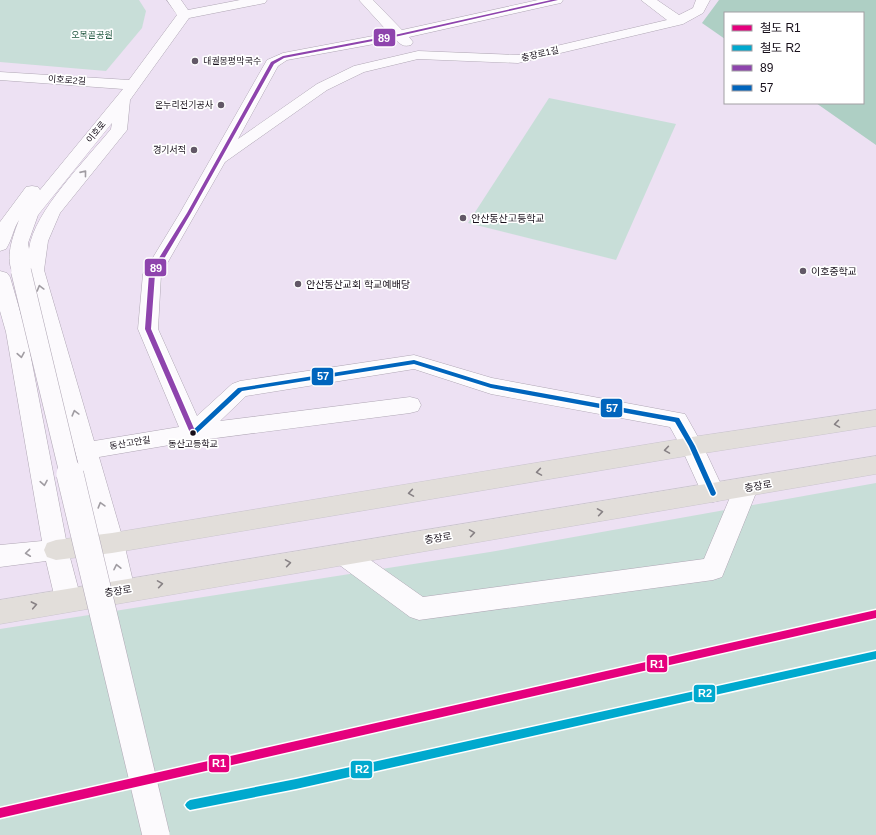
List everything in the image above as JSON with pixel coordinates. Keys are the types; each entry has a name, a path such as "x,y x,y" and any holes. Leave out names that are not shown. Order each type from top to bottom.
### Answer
{"main road":[{"path":"56,550 112,543 692,446 876,418"},
{"name":"충장로","path":"0,612 68,599 746,488 876,465"}],"street":[{"path":"174,0 184,15 260,0"},
{"path":"366,0 418,55"},
{"path":"556,0 399,35 283,57 272,64 218,161 152,274 148,329 193,434 240,389 414,362 491,386 677,420 692,446 713,493"},
{"path":"648,0 678,21"},
{"name":"충장로1길","path":"218,161 322,87 359,69 418,55 518,59 678,21 698,10 703,0"},
{"name":"이호로","path":"10,274 30,214 122,100 184,15"},
{"name":"이호로2길","path":"0,76 133,85"},
{"path":"0,245 1,235 18,207 92,119 122,100"},
{"path":"122,100 119,130 52,212 39,241 36,270 112,543 122,590"},
{"path":"0,204 18,207"},
{"path":"10,274 8,333 68,599"},
{"path":"10,274 156,835"},
{"name":"동산고안길","path":"85,450 410,405"},
{"path":"343,554 419,609 714,569 746,488"},
{"path":"0,556 56,550"}],"green space":[{"name":"오목골공원","path":"0,0 139,0 146,11 142,28 106,71 0,62"},
{"path":"719,0 876,0 876,145 817,104 864,104 864,12 724,12 724,38 702,23"},
{"path":"549,98 676,124 616,260 468,223"},
{"path":"876,483 876,835 0,835 0,629 490,552"}],"rail line":[{"name":"R1","path":"0,813 876,614"},
{"name":"R2","path":"190,805 296,784 876,655"}],"transit line":[{"name":"89","path":"193,433 148,329 152,274 189,213 272,63 283,57 399,35 556,0"},
{"name":"57","path":"193,433 240,389 414,362 491,386 677,420 692,446 713,493"}],"place":[{"name":"대궐봉평막국수","path":"195,61"},
{"name":"온누리전기공사","path":"221,105"},
{"name":"경기서적","path":"194,150"},
{"name":"안산동산고등학교","path":"463,218"},
{"name":"이호중학교","path":"803,271"},
{"name":"안산동산교회 학교예배당","path":"298,284"},
{"name":"동산고등학교","path":"193,433"}]}
